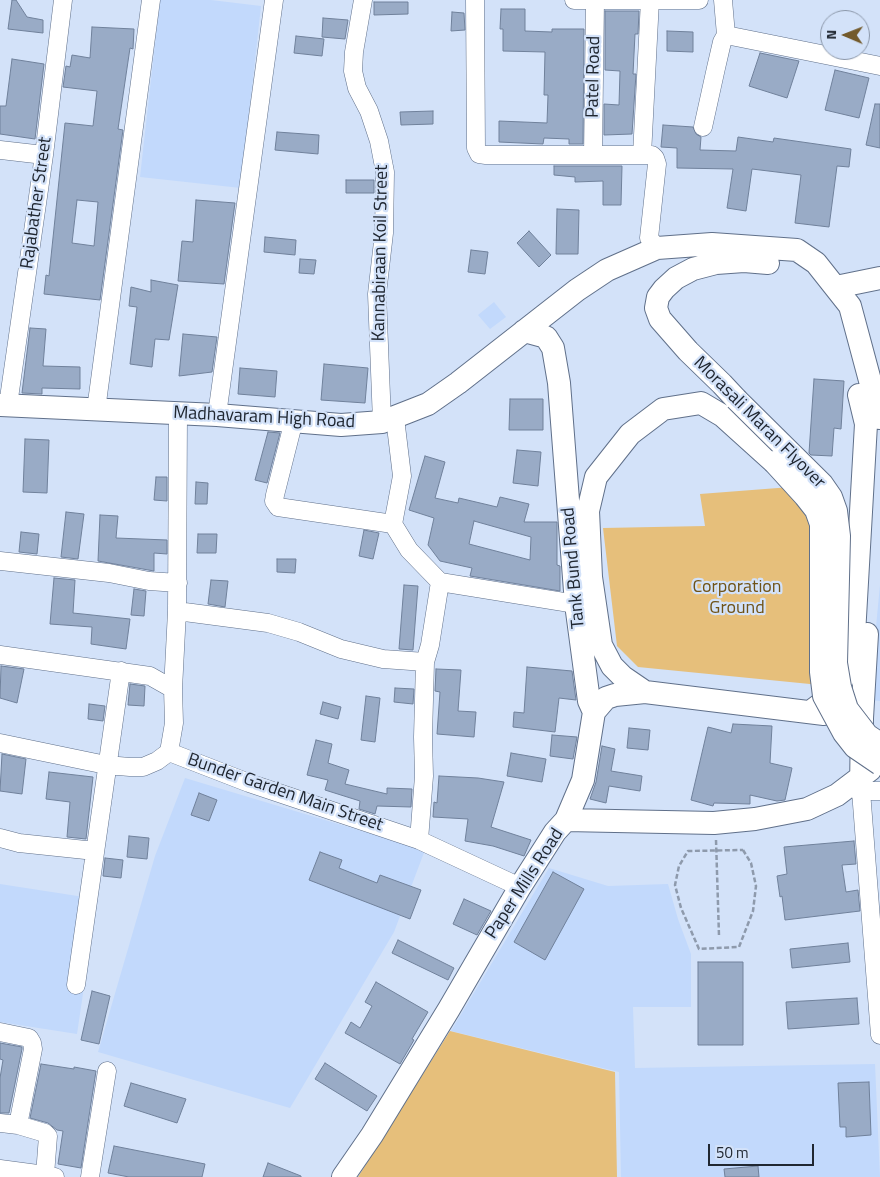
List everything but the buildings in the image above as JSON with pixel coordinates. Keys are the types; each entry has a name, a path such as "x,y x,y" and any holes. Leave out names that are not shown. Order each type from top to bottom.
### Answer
{"main road":[{"path":"657,248 712,244 797,250 816,263 850,306 880,418"},
{"name":"Madhavaram High Road","path":"4,405 217,415 341,425 389,420 428,404 458,383 577,290 607,270 657,248"},
{"name":"Morasali Maran Flyover","path":"816,263 798,266 744,261 716,263 693,269 676,278 664,289 658,297 656,308 660,319 688,351 822,484 831,497 836,511 839,536 836,663 840,687 847,709 867,734 865,730"},
{"path":"839,291 880,278"},
{"path":"810,712 830,698 842,681 853,652 866,424 838,310 839,291"},
{"name":"Tank Bund Road","path":"524,331 546,337 553,348 559,384 576,604 589,701 594,712 583,780 566,820"},
{"name":"Morasali Maran Flyover","path":"645,692 622,676 612,666 601,645 591,577 588,511 596,477 630,434 664,409 702,403 723,416 774,462 816,510 822,524 821,672 824,696 834,717 849,740 880,763"},
{"path":"868,786 865,730 880,439"},
{"path":"594,712 606,698 615,695 645,692 810,712 865,730"},
{"name":"Paper Mills Road","path":"342,1177 372,1134 520,887 555,832 566,820 714,823 755,819 807,809 837,795 868,786 880,763"}],"street":[{"name":"Rajabather Street","path":"4,405 44,155 63,0"},
{"path":"96,410 151,0"},
{"path":"217,415 274,0"},
{"name":"Kannabiraan Koil Street","path":"363,0 354,52 353,71 357,88 369,111 385,172 384,233 376,294 389,420 402,476 392,524"},
{"path":"475,0 476,148 479,154 652,155 657,164 648,238 657,248"},
{"path":"574,0 699,0"},
{"name":"Patel Road","path":"593,155 595,0"},
{"path":"642,155 650,0"},
{"path":"703,127 722,42 726,35 723,1 704,0"},
{"path":"726,35 880,66"},
{"path":"0,150 44,155"},
{"name":"Bunder Garden Main Street","path":"178,413 178,583 173,688 174,723 169,752 249,783 419,840 520,887"},
{"path":"294,420 275,495 274,501 278,507 392,524 409,550 440,582 576,604"},
{"path":"0,561 109,573 149,581 178,583"},
{"path":"419,840 424,776 425,662 430,645 440,582"},
{"path":"177,611 268,623 299,632 349,651 383,659 425,662"},
{"path":"0,655 150,676 173,688"},
{"path":"76,985 106,765 121,671"},
{"path":"0,743 106,765 143,767 157,761 169,752"},
{"path":"868,786 880,1035"},
{"path":"0,838 19,843 95,851"},
{"path":"0,1032 29,1038 32,1043 33,1049 18,1125"},
{"path":"90,1177 107,1071"},
{"path":"0,1123 18,1125 48,1136 50,1176 0,1168"}],"path":[{"path":"714,823 717,851 719,936"},
{"path":"743,850 751,863 756,886 753,911 739,948 698,949 681,908 675,885 679,866 688,851 717,851 743,850"}],"shaded area":[{"path":"160,0 211,0 261,6 241,188 140,177"},
{"path":"494,302 506,317 490,329 478,315"},
{"path":"880,585 880,701 869,700"},
{"path":"185,778 425,850 394,932 290,1108 98,1052 155,856"},
{"path":"549,868 608,886 668,884 691,954 691,1007 633,1007 635,1068 875,1064 880,1177 621,1177 619,1072 451,1031"},
{"path":"0,884 97,899 77,1034 0,1022"}],"green space":[{"name":"Corporation Ground","path":"791,487 811,522 820,685 638,667 617,646 603,528 705,526 700,494"},
{"path":"450,1031 615,1072 617,1177 358,1177"}]}
